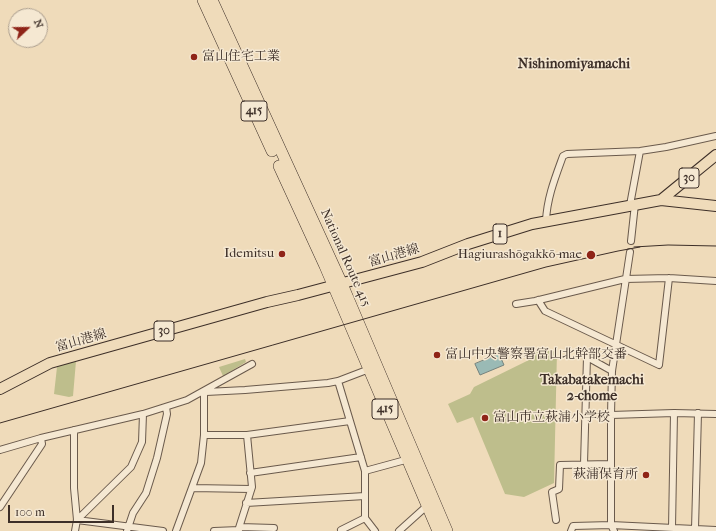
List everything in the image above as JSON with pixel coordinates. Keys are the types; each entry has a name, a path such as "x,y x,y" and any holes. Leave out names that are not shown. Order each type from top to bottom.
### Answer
{"highway":[{"name":"National Route 415","path":"203,0 338,285"},
{"name":"National Route 415","path":"212,0 338,285 430,503 438,531"},
{"name":"National Route 415","path":"430,503 447,531"}],"main road":[{"name":"30","path":"661,200 716,155"},
{"name":"富山港線","path":"0,389 50,363 267,302 298,296 422,262 468,244 546,221 661,200"},
{"name":"1","path":"661,200 716,206"}],"street":[{"path":"546,221 549,196 563,156 567,154 666,147 716,136"},
{"path":"631,241 632,205 640,150"},
{"path":"613,528 610,464 612,371 630,252"},
{"path":"538,300 545,311 659,365 669,278"},
{"path":"516,304 625,279 669,278 716,281"},
{"path":"584,464 586,357 612,371"},
{"path":"0,450 41,438 142,414 187,400 204,392 252,364"},
{"path":"204,392 245,390 338,380 373,368"},
{"path":"338,380 365,472 365,518 375,531"},
{"path":"176,531 201,463 204,435 204,392"},
{"path":"127,529 133,513 146,493 167,414 166,407"},
{"path":"610,415 674,413 716,414"},
{"path":"672,528 674,413"},
{"path":"694,529 698,413"},
{"path":"77,520 131,467 142,442 142,414"},
{"path":"204,435 247,435 350,421"},
{"path":"74,430 74,488 77,520 75,531"},
{"path":"239,529 251,489 247,435"},
{"path":"0,506 42,444 41,438"},
{"path":"250,473 361,457"},
{"path":"365,472 412,459"},
{"path":"556,520 552,492 559,489 560,465 610,464"},
{"path":"192,488 251,489"},
{"path":"246,503 365,496"},
{"path":"399,531 430,503"},
{"path":"341,530 365,518"},
{"path":"77,520 127,529 163,531"},
{"path":"571,531 573,526 716,530"},
{"path":"214,531 274,528"}],"green space":[{"path":"534,351 557,351 554,483 524,497 505,494 473,417 457,423 448,404 470,394 474,387 533,358"},
{"path":"245,359 246,362 223,376 219,367"},
{"path":"76,361 73,396 69,397 54,394 57,367"}],"water":[{"path":"499,354 504,365 480,375 475,364"}],"tram line":[{"path":"634,247 668,245 716,246"},
{"path":"0,423 546,267 640,247"}],"place":[{"name":"富山住宅工業","path":"194,57"},
{"name":"Idemitsu","path":"282,254"},
{"name":"Hagiurashōgakkō-mae","path":"591,255"},
{"name":"富山中央警察署富山北幹部交番","path":"437,355"},
{"name":"富山市立萩浦小学校","path":"485,418"},
{"name":"萩浦保育所","path":"646,475"}],"district":[{"name":"Nishinomiyamachi","path":"574,65"},
{"name":"Takabatakemachi 2-chome","path":"592,390"}]}
